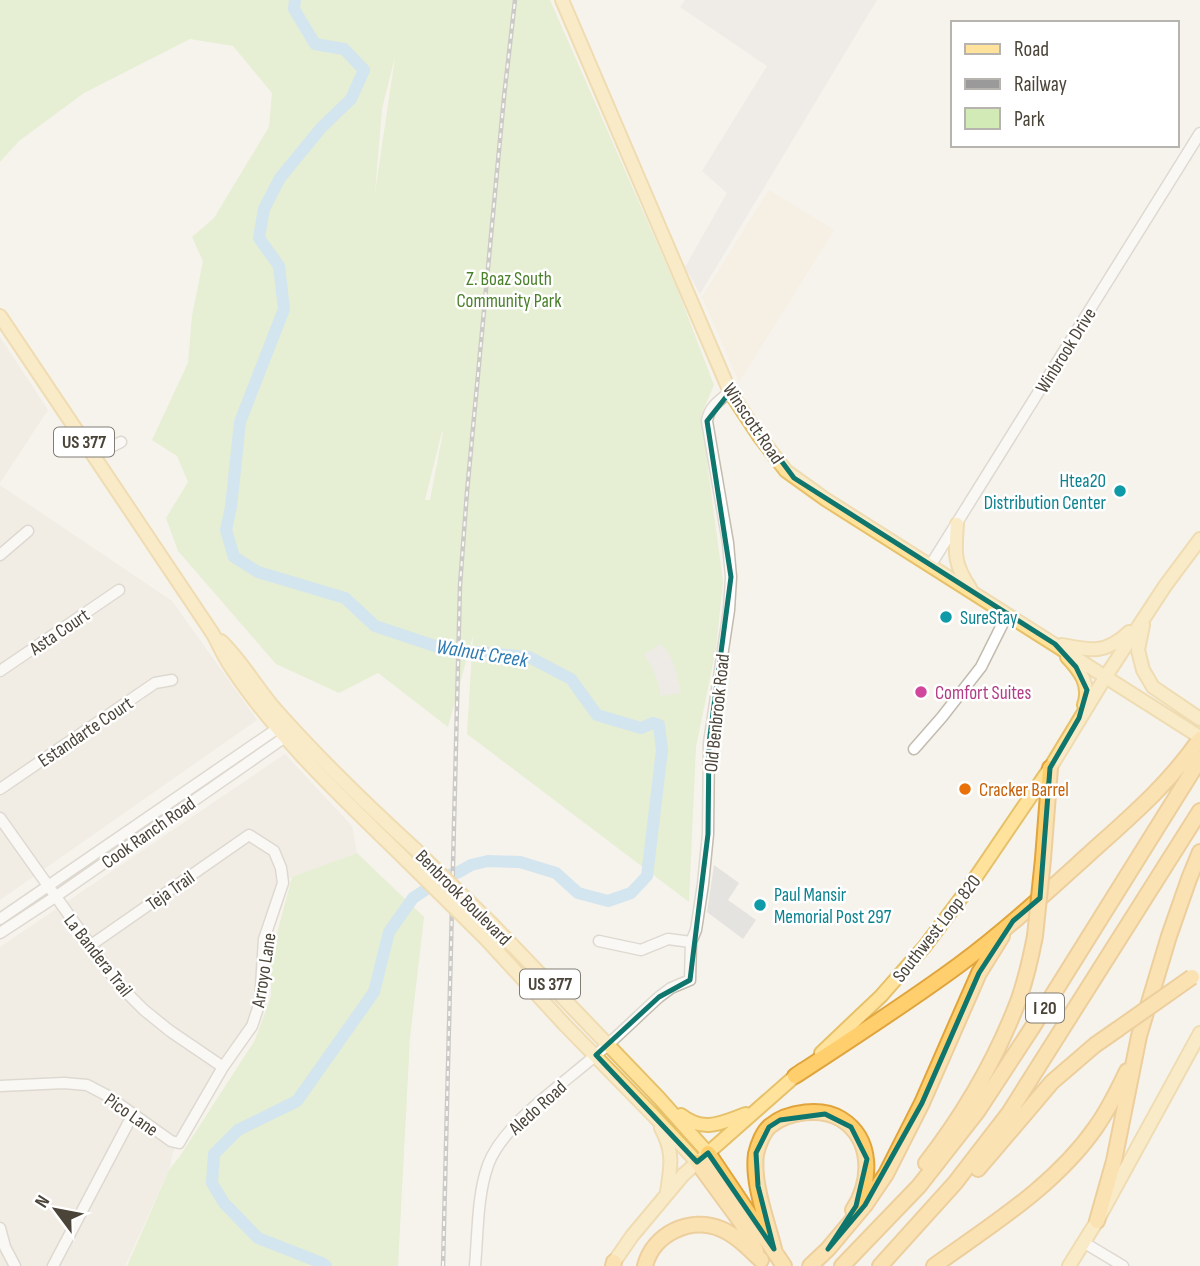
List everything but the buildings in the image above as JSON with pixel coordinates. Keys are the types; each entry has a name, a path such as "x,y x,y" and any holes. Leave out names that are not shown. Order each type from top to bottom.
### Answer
{"highway":[{"path":"795,1076 959,965 1013,921 1153,796 1181,765 1200,738"},
{"name":"I 20","path":"842,1266 919,1186 983,1102 1200,759"},
{"path":"867,1241 875,1222 929,1159 957,1120 1002,1040 1020,997 1035,936 1050,768"},
{"name":"I 20","path":"880,1266 955,1183 1009,1112 1200,811"},
{"path":"1097,1221 1114,1161 1135,1052 1170,936 1200,852"},
{"path":"810,1266 865,1205 886,1174 922,1102 979,973 1013,921"},
{"path":"890,1266 945,1209 1052,1083 1095,1045 1196,975"},
{"path":"934,1266 1030,1196 1059,1169 1096,1127 1119,1088 1135,1052"},
{"path":"779,1258 758,1186 756,1153 769,1127 797,1114 809,1112 839,1118 859,1137 867,1159 864,1186 856,1206 834,1235 828,1249"},
{"name":"Benbrook Boulevard","path":"702,1158 779,1258"},
{"name":"Benbrook Boulevard","path":"702,1158 763,1263"},
{"path":"645,1266 655,1245 666,1234 693,1224 722,1229 763,1263"}],"main road":[{"name":"Winscott Road","path":"562,0 730,392 786,471 825,499 1200,738"},
{"name":"US 377","path":"0,316 93,456"},
{"name":"Benbrook Boulevard","path":"93,456 213,634 230,666 286,729 315,771 492,925 659,1098 702,1158"},
{"path":"957,524 955,558 962,576 974,594"},
{"name":"Southwest Loop 820","path":"613,1264 667,1193 881,996 925,946 967,890 1050,768 1079,718 1168,581 1200,539"},
{"path":"1055,644 1088,650 1107,648 1121,640 1144,618"},
{"path":"1144,618 1138,650 1143,670 1153,687 1200,719"},
{"path":"1055,644 1076,667 1087,690 1079,718"},
{"name":"Benbrook Boulevard","path":"412,855 565,1025 654,1116 702,1158"},
{"path":"1069,1266 1097,1221 1200,1033"},
{"path":"659,1098 687,1120 698,1125 717,1125 753,1112"},
{"path":"654,1116 667,1139 671,1156 667,1193"}],"street":[{"name":"Winbrook Drive","path":"930,566 1200,133"},
{"name":"Old Benbrook Road","path":"607,1044 659,996 690,981 691,942 703,884 708,834 709,743 729,611 731,577 729,543 706,421 714,405 730,392"},
{"path":"93,456 121,442"},
{"path":"0,555 28,531"},
{"name":"Asta Court","path":"0,671 118,590"},
{"path":"914,749 981,667 1007,615"},
{"name":"Estandarte Court","path":"0,789 155,683 173,680"},
{"name":"Cook Ranch Road","path":"0,919 286,729"},
{"name":"Cook Ranch Road","path":"0,933 55,897 286,729"},
{"name":"La Bandera Trail","path":"0,818 118,984 170,1031 223,1068"},
{"name":"Teja Trail","path":"91,945 249,835"},
{"name":"Arroyo Lane","path":"179,1143 223,1068 252,1026 260,1002 264,939 284,883 274,851 249,835"},
{"path":"599,941 640,950 668,939 691,942"},
{"name":"Aledo Road","path":"475,1266 482,1194 489,1163 496,1149 510,1129 607,1044"},
{"name":"Pico Lane","path":"0,1086 64,1083 87,1085 108,1096 171,1141 179,1143"},
{"path":"53,1266 133,1114"},
{"path":"0,1228 5,1247 15,1266"},
{"path":"1083,1242 1123,1266"}],"highlighted area":[{"path":"730,392 794,478 1055,644 1076,667 1087,690 1079,718 1050,768 1040,898 1013,921 979,973 922,1103 865,1205 828,1249 856,1206 867,1159 851,1127 825,1114 780,1120 769,1127 756,1153 758,1186 774,1249 708,1153 697,1162 596,1055 659,997 690,980 708,834 709,743 731,577 707,421"}],"shaded area":[{"path":"685,0 877,0 700,294 685,267 727,193 702,171 767,66 680,7"},
{"path":"769,190 834,230 739,382 702,297"},
{"path":"0,337 48,410 0,483"},
{"path":"0,485 172,601 257,720 0,900"},
{"path":"660,644 668,652 675,667 681,693 661,696 656,677 644,655"},
{"path":"285,754 352,826 357,853 292,877 275,887 258,937 256,995 246,1027 177,1136 169,1170 125,1266 0,1266 0,947"},
{"path":"714,865 739,883 728,900 756,920 743,939 707,912"}],"green space":[{"name":"Z. Boaz South Community Park","path":"0,0 550,0 678,291 714,385 701,416 723,582 716,649 696,747 689,902 467,734 473,636 448,727 378,673 339,693 276,664 178,551 166,518 188,482 177,456 152,440 188,363 192,316 203,261 192,237 214,218 269,127 272,93 233,46 190,39 84,93 19,141 0,162","holes":["395,57 375,193 382,109","442,432 430,500 425,500"]},
{"path":"357,853 424,917 410,1038 398,1266 127,1266 169,1170 255,1040 271,996 271,956 292,877"}],"waterway":[{"name":"Walnut Creek","path":"295,0 294,9 315,44 344,49 364,70 351,99 321,128 280,178 264,209 259,238 279,266 284,309 240,422 226,530 234,557 258,572 345,598 375,626 444,649 529,657 571,679 597,715 641,728 653,723 659,725 662,750 647,876 631,893 608,901 578,893 556,873 520,862 488,861 448,875 413,898 389,932 374,992 297,1101 238,1130 214,1154 212,1183 224,1203 258,1238 326,1266"}],"railway":[{"path":"443,1266 460,585 515,0"}],"place":[{"name":"Htea20 Distribution Center","path":"1120,491"},
{"name":"SureStay","path":"946,617"},
{"name":"Comfort Suites","path":"921,692"},
{"name":"Cracker Barrel","path":"965,789"},
{"name":"Paul Mansir Memorial Post 297","path":"760,905"}]}
